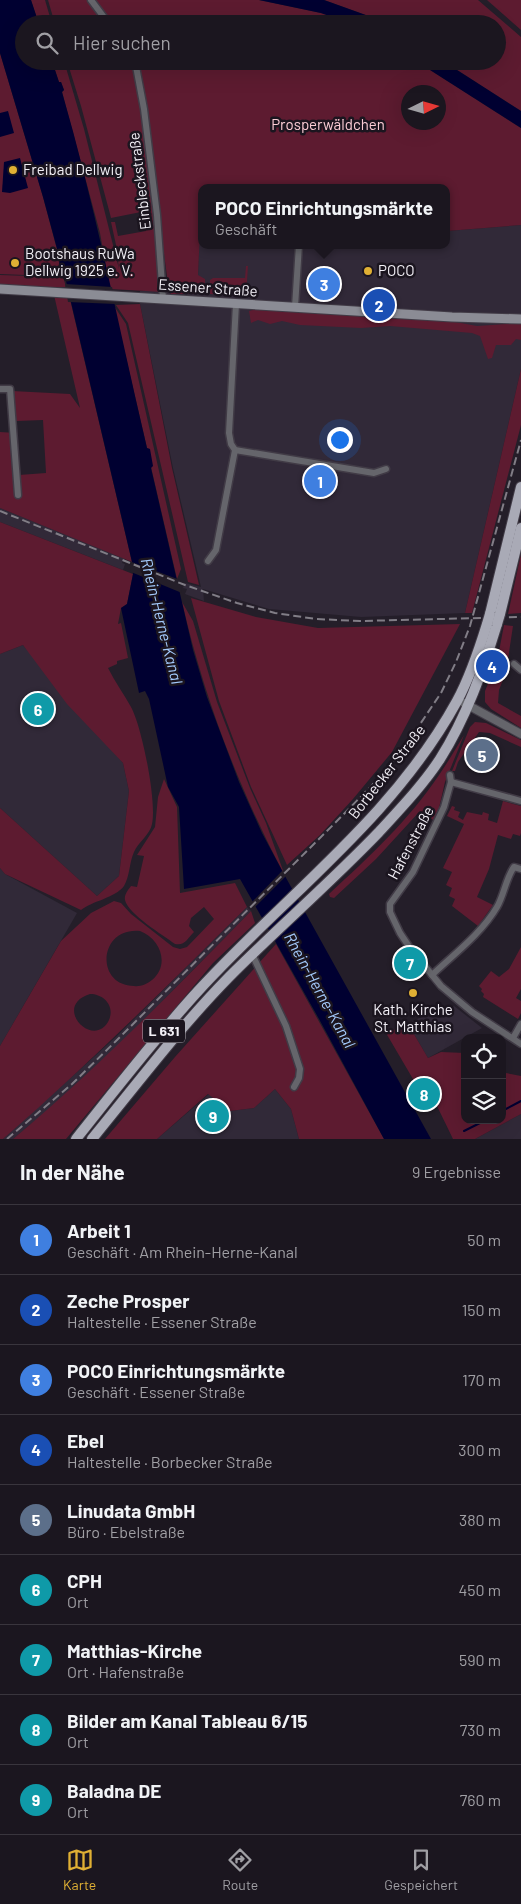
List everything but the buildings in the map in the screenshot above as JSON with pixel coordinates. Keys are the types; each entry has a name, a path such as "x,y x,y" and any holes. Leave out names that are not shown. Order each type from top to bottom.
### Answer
{"main road":[{"name":"Essener Straße","path":"0,289 470,318 521,319"},
{"name":"Borbecker Straße","path":"252,954 308,902 390,819 440,760 468,705 485,663 521,487"},
{"name":"Borbecker Straße","path":"76,1139 198,991 316,876 382,808 425,754 458,700 494,619 521,528"},
{"name":"L 631","path":"92,1139 211,995 252,954"}],"street":[{"path":"91,0 102,15"},
{"name":"Einbleckstraße","path":"137,70 144,108 157,215 163,299"},
{"path":"296,307 299,249"},
{"path":"208,561 216,550 235,450 231,444 230,433 236,304"},
{"path":"0,389 10,389 18,495"},
{"path":"235,450 374,473 386,469"},
{"path":"514,664 521,670"},
{"path":"458,700 521,734"},
{"name":"Hafenstraße","path":"521,800 450,778 444,808 413,872 389,908 400,933 432,975 465,1007 521,1044"},
{"path":"432,975 482,928 500,901 511,871 514,867 521,869"},
{"path":"252,954 286,1026 300,1070 299,1078 294,1087"},
{"path":"513,1038 521,1024"}],"shaded area":[{"path":"521,225 521,369 465,613 361,617 269,609 203,589 204,601 185,594 187,589 183,588 185,583 201,587 173,468 140,304 140,291 169,291 171,294 198,275 199,249 450,249 450,231"},
{"path":"0,508 124,558 122,563 125,564 123,570 0,522"},
{"path":"23,645 123,763 129,791 119,876 97,896 0,808 0,654"},
{"path":"0,868 5,874 77,913 0,1046"},
{"path":"247,907 251,911 121,1043 54,1105 13,1139 3,1139 117,1036"},
{"path":"454,1006 482,1028 471,1034 461,1034 461,1040 428,1058 408,1024 423,1016 441,1018"},
{"path":"275,1089 291,1109 299,1139 157,1139 209,1094 230,1111 254,1108"},
{"path":"521,1114 521,1139 475,1139 506,1124 506,1122"}],"green space":[{"path":"31,0 45,0 49,15 36,15"},
{"path":"48,0 87,0 99,15 52,15"},
{"path":"94,0 259,0 327,15 105,15"},
{"path":"324,0 478,0 495,15 366,15"},
{"path":"487,0 521,0 521,30 506,15"},
{"path":"506,24 521,37 521,111 457,70 506,70"},
{"path":"0,53 43,197 59,257 60,274 66,287 56,287 54,289 0,284 0,275 29,276 50,275 50,273 0,274"},
{"name":"Prosperwäldchen","path":"55,70 67,70 84,129 119,269 111,222 115,222 118,236 146,231 141,212 111,218 70,70 430,70 521,128 521,225 450,231 450,184 198,184 198,275 205,279 205,294 171,294 162,239 157,239 163,292 110,289 100,233 62,92 64,90"},
{"path":"246,266 248,266 246,296 210,294 210,280 213,278 245,278"},
{"path":"54,295 69,295 132,562 0,508 0,432 16,433 19,475 46,473 43,420 16,421 12,391 70,394 80,408"},
{"path":"140,304 172,468 199,585 188,582 128,323 116,305"},
{"path":"114,306 126,324 181,569 177,579 151,467 149,449 147,448"},
{"path":"261,308 439,319 477,326 521,323 521,340 516,339 511,345 496,345 492,358 488,359 480,336 472,333 390,326 361,328 300,325 282,321 270,324 258,320 251,323 249,311"},
{"path":"521,369 521,425 472,613 465,613"},
{"path":"0,522 133,574 127,604 121,608 118,624 121,623 128,658 117,661 117,664 108,668 131,707 140,731 150,783 153,813 152,824 149,832 134,852 124,886 115,894 81,910 5,874 0,868 0,808 97,896 119,876 129,791 123,763 67,704 23,645 0,654"},
{"path":"521,554 521,613 508,614"},
{"path":"191,598 256,617 318,628 460,624 392,752 320,835 287,865 251,787 219,701"},
{"path":"182,602 193,621 217,702 250,788 266,823 285,876 268,843 224,742 201,673"},
{"path":"504,625 513,626 506,672 499,690 498,703 521,716 521,728 491,709 485,702 485,691 497,662"},
{"path":"475,722 486,723 521,740 521,747 490,733 479,732 458,762 455,771 452,771 470,727"},
{"path":"464,735 445,782 439,808 433,820 420,811 376,859 334,898 330,897 329,894 402,823 439,775"},
{"path":"164,779 177,807 180,893 235,883 247,907 96,1054 35,1111 3,1139 0,1139 0,1046 61,941 91,913 114,901 121,903 131,914 173,947 180,949 187,947 214,919 204,907 191,918 189,926 194,932 184,943 175,944 132,912 125,900 131,886 137,887 144,856 137,855 155,827 158,797","holes":["140,931 158,946 161,953 161,967 158,974 146,984 136,986 121,983 113,977 108,968 107,957 109,947 116,938 126,932","90,994 104,999 111,1010 109,1020 102,1028 94,1031 86,1029 79,1023 75,1016 74,1007 79,1000"]},
{"path":"503,801 521,806 521,833 520,836 513,834 511,839 498,835 489,869 477,897 493,905 478,926 452,906 455,899 449,896 452,888 446,885 452,872 443,868 464,824 447,816 452,806 455,807 454,810 460,812 458,817 463,820 467,812 482,815 483,812 489,814 488,820 497,823"},
{"path":"251,911 255,923 213,963 66,1139 13,1139 75,1085"},
{"path":"276,944 384,1139 299,1139 291,1109 275,1089 254,1108 230,1111 208,1094 157,1139 105,1139 175,1057"},
{"path":"521,947 521,989 516,998 521,1001 521,1013 518,1019 483,997 484,994 479,986 491,971 499,977 509,969"},
{"path":"408,1024 428,1058 441,1052 461,1053 461,1124 503,1124 475,1139 453,1139 437,1106 430,1108 386,1033"},
{"path":"506,1073 521,1076 521,1114 506,1122"}],"water":[{"name":"Rhein-Herne-Kanal","path":"0,0 31,0 36,15 15,15 15,70 55,70 64,90 62,92 96,225 147,448 150,449 153,466 151,468 193,650 207,697 239,782 262,833 431,1139 384,1139 240,879 184,889 179,807 168,787 149,699 145,691 139,693 121,608 127,604 133,574 132,562 66,281 60,274 59,256 43,197 0,53"},
{"path":"259,0 324,0 366,15 327,15"},
{"path":"430,70 457,70 521,111 521,128"},
{"name":"Freibad Dellwig","path":"8,111 14,133 0,137 0,113"},
{"name":"Freibad Dellwig","path":"20,158 28,188 10,193 2,192 4,162"}],"pier":[{"path":"65,284 112,287 116,304 68,302"},
{"path":"129,561 180,580 182,593 131,572"},
{"path":"284,869 287,875 254,908 251,903"}],"waterway":[{"path":"506,1109 521,1101"},
{"path":"464,1131 478,1124"}],"railway":[{"path":"7,1139 72,1084 117,1040 335,823 380,777 404,748 441,693 470,626 521,440"},
{"path":"0,511 185,585 237,603 275,613 316,619 360,621 521,617"}],"place":[{"name":"Freibad Dellwig","path":"13,170"},
{"name":"Bootshaus RuWa Dellwig 1925 e. V.","path":"15,263"},
{"name":"POCO","path":"368,271"},
{"name":"POCO Einrichtungsmärkte","path":"324,284"},
{"name":"Zeche Prosper","path":"379,305"},
{"name":"Arbeit 1","path":"320,481"},
{"name":"Ebel","path":"492,666"},
{"name":"CPH","path":"38,709"},
{"name":"Linudata GmbH","path":"482,755"},
{"name":"Matthias-Kirche","path":"410,963"},
{"name":"Kath. Kirche St. Matthias","path":"413,993"},
{"name":"Bilder am Kanal Tableau 6/15","path":"424,1094"},
{"name":"Baladna DE","path":"213,1116"}]}
